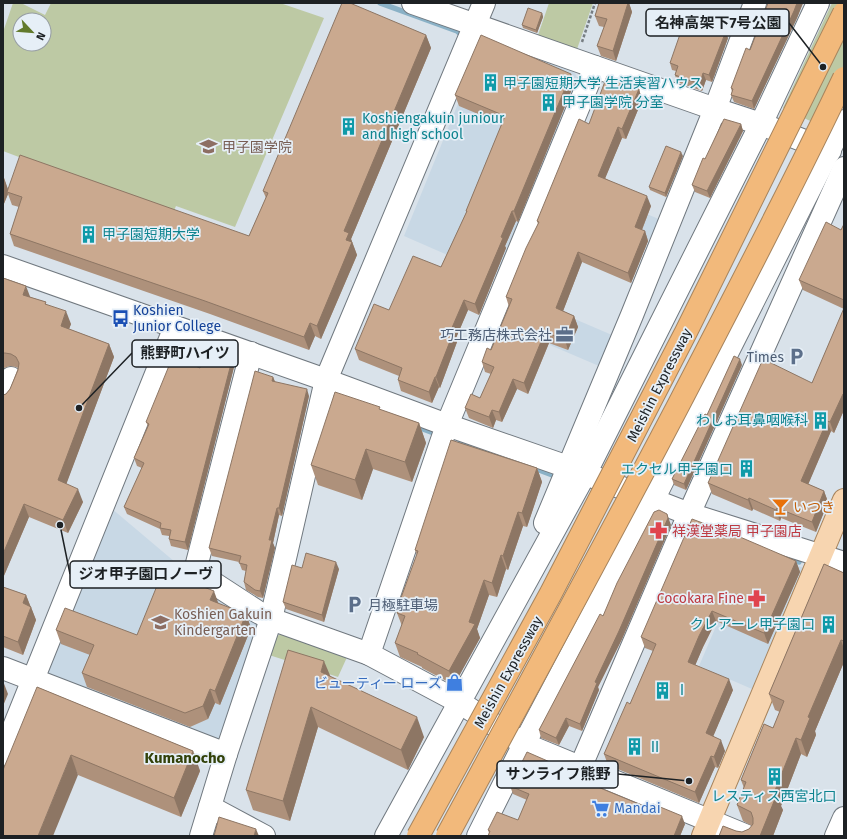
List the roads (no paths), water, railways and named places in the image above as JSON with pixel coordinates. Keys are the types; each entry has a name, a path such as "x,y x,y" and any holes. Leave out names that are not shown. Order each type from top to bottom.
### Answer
{"highway":[{"name":"Meishin Expressway","path":"418,836 569,558 686,332 844,13"},
{"name":"Meishin Expressway","path":"447,836 573,604 695,373 809,152 844,78"}],"main road":[{"path":"707,828 844,500"}],"street":[{"path":"413,3 471,35 586,64 760,124 837,153"},
{"path":"202,836 226,754 271,619 326,380 484,3"},
{"path":"577,471 624,336 715,109 755,3"},
{"path":"386,836 504,622 577,471 760,124 818,3"},
{"path":"368,654 446,425 586,64"},
{"path":"478,836 524,744 730,348 837,153 844,121"},
{"path":"580,768 688,514 844,168"},
{"path":"3,266 326,380 446,425 577,471 688,514 844,563"},
{"path":"3,754 175,327"},
{"path":"730,348 757,361"},
{"path":"251,353 196,571 271,619 368,654 459,702 524,744 580,768 707,828 747,836"},
{"path":"3,668 226,754"},
{"path":"210,807 264,836"},
{"path":"836,836 844,818"}],"waterway":[{"path":"380,3 457,31 464,37"},
{"path":"415,426 431,432"},
{"path":"460,442 498,456"},
{"path":"531,467 555,476"},
{"path":"784,557 799,562"}],"place":[{"name":"名神高架下7号公園","path":"823,67"},
{"name":"甲子園短期大学 生活実習ハウス","path":"490,83"},
{"name":"甲子園学院 分室","path":"549,102"},
{"name":"Koshiengakuin juniour and high school","path":"349,126"},
{"name":"甲子園学院","path":"209,147"},
{"name":"甲子園短期大学","path":"89,234"},
{"name":"Koshien Junior College","path":"120,318"},
{"name":"巧工務店株式会社","path":"565,335"},
{"name":"Times","path":"797,357"},
{"name":"熊野町ハイツ","path":"79,408"},
{"name":"わしお耳鼻咽喉科","path":"821,420"},
{"name":"エクセル甲子園口","path":"746,469"},
{"name":"いつき","path":"780,507"},
{"name":"ジオ甲子園口ノーヴ","path":"60,525"},
{"name":"祥漢堂薬局 甲子園店","path":"659,531"},
{"name":"Cocokara Fine","path":"757,598"},
{"name":"月極駐車場","path":"355,605"},
{"name":"Koshien Gakuin Kindergarten","path":"161,622"},
{"name":"クレアーレ甲子園口","path":"828,624"},
{"name":"ビューティー ローズ","path":"455,683"},
{"name":"Ⅰ","path":"662,690"},
{"name":"Ⅱ","path":"635,747"},
{"name":"レスティス西宮北口","path":"774,776"},
{"name":"サンライフ熊野","path":"689,781"},
{"name":"Mandai","path":"601,808"}],"district":[{"name":"Kumanocho","path":"185,758"}]}
